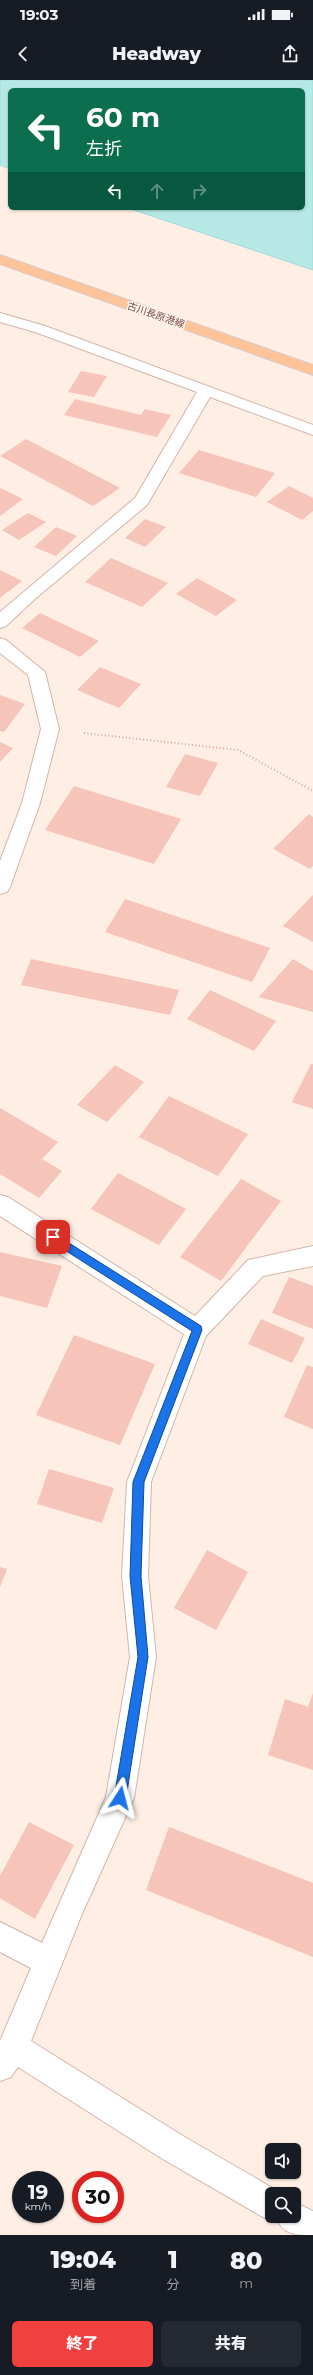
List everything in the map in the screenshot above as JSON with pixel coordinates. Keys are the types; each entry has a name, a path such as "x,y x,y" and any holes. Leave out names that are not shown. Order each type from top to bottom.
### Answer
{"main road":[{"name":"古川長原港線","path":"0,259 313,370"}],"street":[{"path":"0,318 40,329 313,430"},
{"path":"206,391 313,417"},
{"path":"0,622 30,594 141,501 206,391"},
{"path":"0,644 36,672 50,729 31,803 0,887"},
{"path":"0,1204 198,1330"},
{"path":"265,2201 172,2147 7,2056 120,1798 143,1657 136,1576 139,1482 198,1330 256,1267 313,1256"},
{"path":"0,1936 49,1962"},
{"path":"301,2222 313,2229"}],"path":[{"path":"50,729 238,750 313,791"}],"water":[{"path":"0,80 313,80 313,270 134,210 305,210 305,88 8,88 8,168 0,165"}],"building":[{"path":"81,371 107,376 94,397 68,392"},
{"path":"75,399 141,415 145,409 171,415 157,437 64,415"},
{"path":"26,439 120,488 93,506 0,456"},
{"path":"199,450 275,473 256,497 179,473"},
{"path":"289,486 313,498 313,511 302,520 267,502"},
{"path":"1,488 23,499 0,516 0,489"},
{"path":"28,513 46,522 19,540 2,530"},
{"path":"145,519 166,527 145,547 125,538"},
{"path":"56,527 77,536 56,556 34,547"},
{"path":"111,558 168,583 142,607 85,582"},
{"path":"0,570 22,581 0,598"},
{"path":"197,578 237,600 216,616 176,594"},
{"path":"40,613 99,641 80,657 22,628"},
{"path":"100,667 141,684 119,708 77,690"},
{"path":"0,695 25,704 4,732 0,731"},
{"path":"0,742 13,748 0,762"},
{"path":"185,754 218,763 200,796 166,787"},
{"path":"74,786 181,819 154,864 45,830"},
{"path":"309,814 313,817 313,866 310,869 273,849"},
{"path":"313,895 313,942 283,926"},
{"path":"125,899 270,948 252,982 105,932"},
{"path":"31,959 179,990 170,1015 21,985"},
{"path":"293,959 313,971 313,1012 259,997"},
{"path":"210,990 276,1021 254,1051 187,1019"},
{"path":"311,1064 313,1064 313,1109 292,1102"},
{"path":"115,1065 144,1082 107,1122 77,1105"},
{"path":"169,1096 248,1134 218,1176 139,1137"},
{"path":"0,1108 58,1142 42,1159 62,1171 39,1198 0,1174"},
{"path":"118,1173 186,1209 159,1245 91,1209"},
{"path":"241,1179 281,1201 221,1281 180,1257"},
{"path":"0,1252 62,1266 47,1308 0,1296"},
{"path":"289,1277 313,1286 313,1329 272,1313"},
{"path":"261,1319 305,1338 292,1363 248,1344"},
{"path":"74,1335 155,1364 120,1445 36,1415"},
{"path":"307,1365 313,1367 313,1429 284,1417"},
{"path":"49,1469 114,1488 102,1523 37,1504"},
{"path":"207,1550 248,1572 216,1630 174,1608"},
{"path":"0,1567 7,1569 0,1587"},
{"path":"313,1693 313,1770 268,1755 285,1699 308,1707"},
{"path":"29,1822 74,1845 35,1919 0,1898 0,1876"},
{"path":"169,1827 313,1883 313,1957 146,1890"}],"route":[{"path":"53,1237 198,1330 139,1482 136,1576 143,1657 120,1798"}]}
